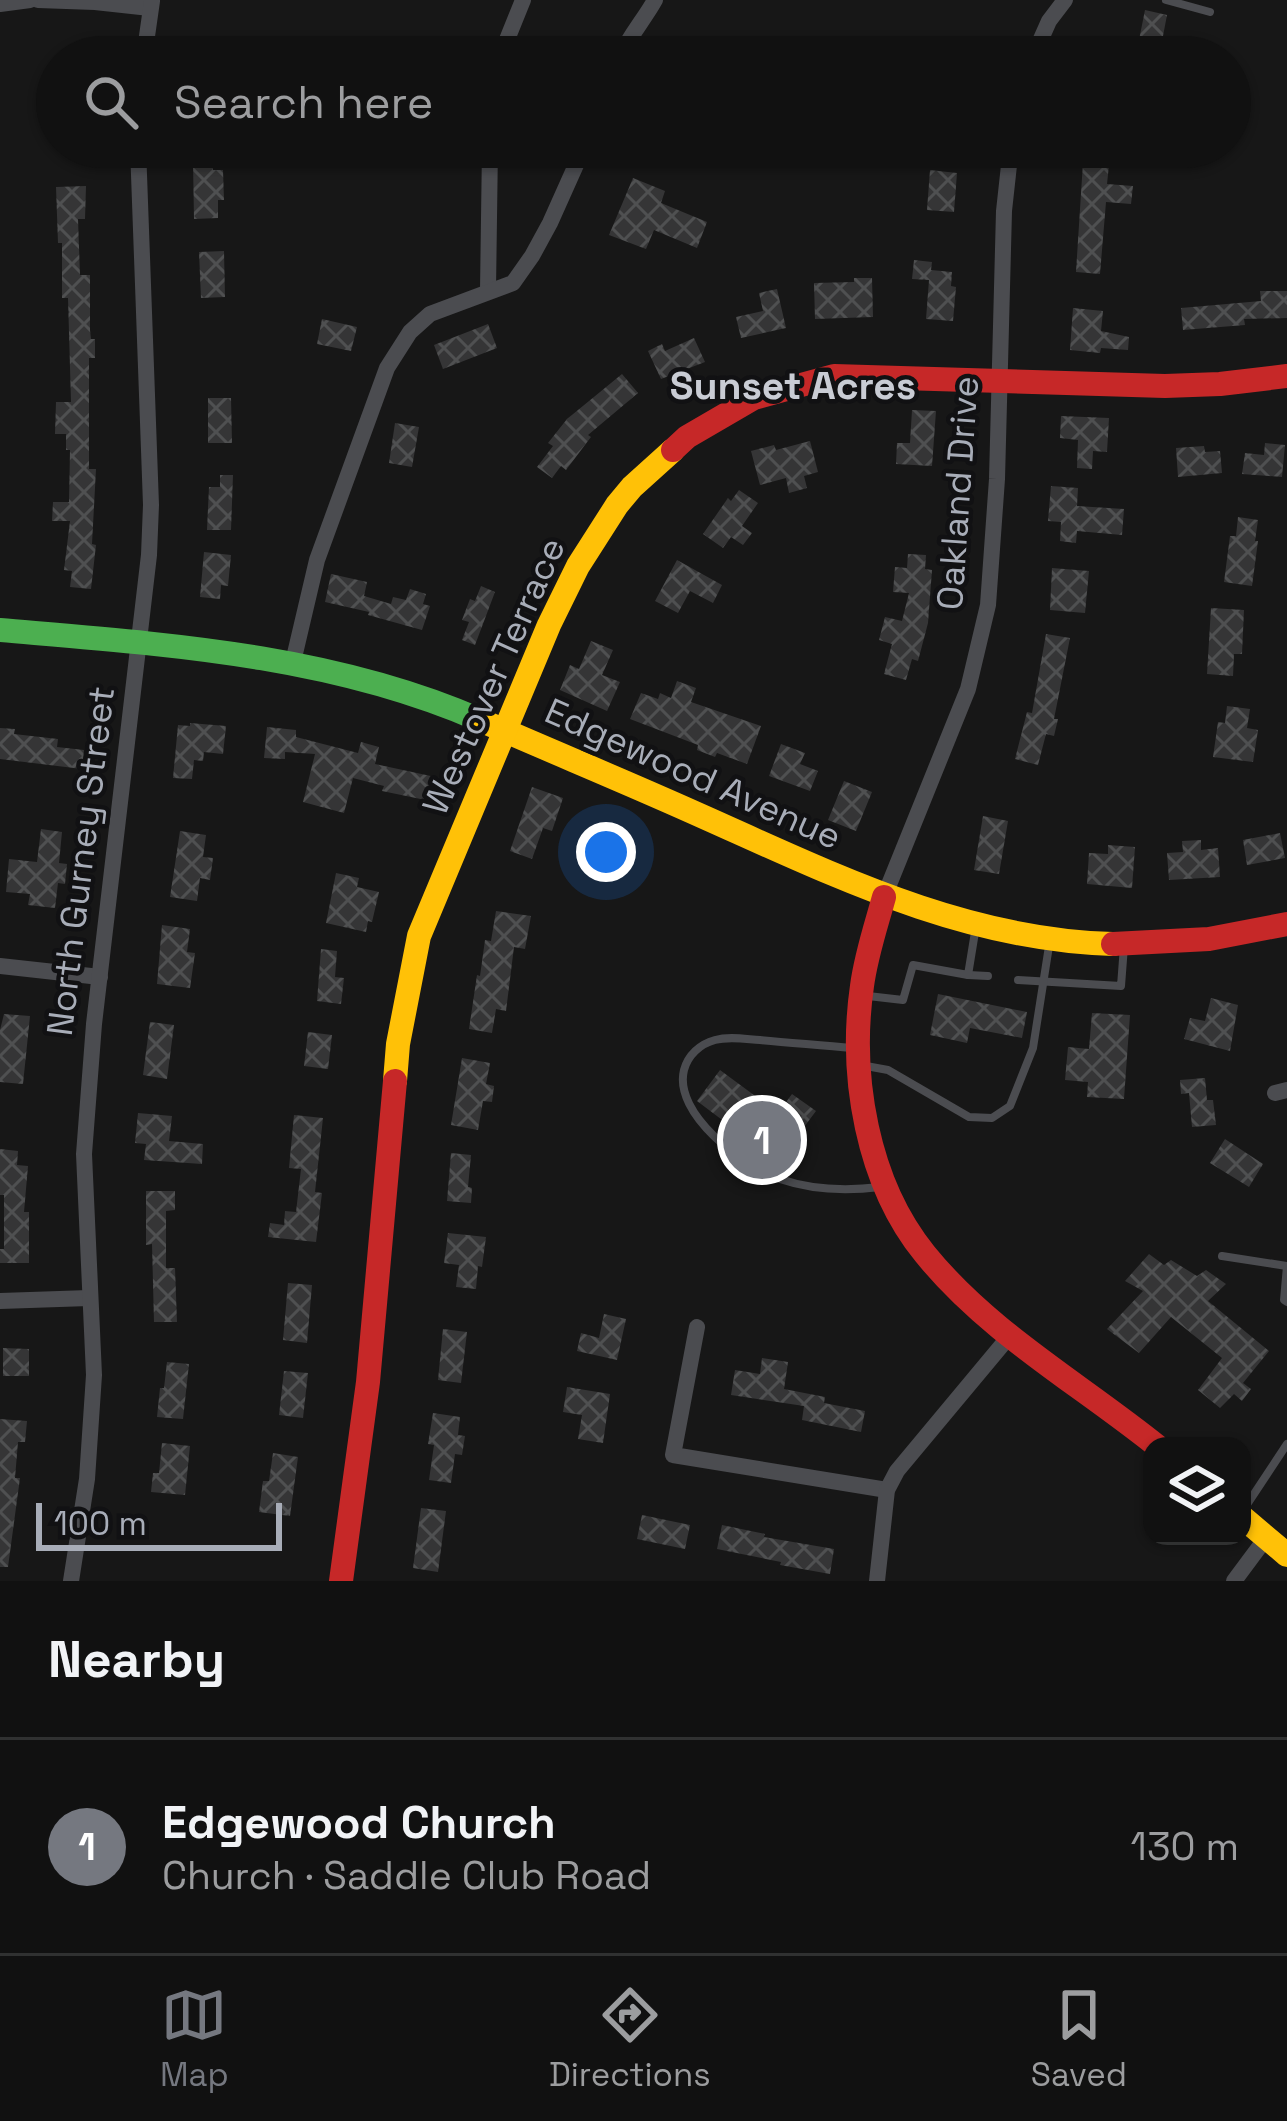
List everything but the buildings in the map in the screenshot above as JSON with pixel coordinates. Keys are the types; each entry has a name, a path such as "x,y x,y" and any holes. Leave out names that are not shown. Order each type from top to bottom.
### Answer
{"street":[{"path":"0,4 34,0 151,4 146,36"},
{"path":"508,36 523,0"},
{"path":"630,36 655,0"},
{"path":"1042,36 1064,0"},
{"name":"North Gurney Street","path":"71,1581 87,1479 94,1376 84,1154 152,505 139,168"},
{"path":"488,290 490,168"},
{"path":"293,662 317,560 387,368 410,332 430,314 513,283 550,223 575,168"},
{"name":"Oakland Drive","path":"884,897 955,725 988,605 1009,168"},
{"name":"Westover Terrace","path":"341,1581 368,1382 398,1044 419,936 549,625 578,566 632,487 687,437 754,398 834,376 1165,386 1287,376"},
{"name":"Edgewood Avenue","path":"0,631 181,645 293,662 424,698 884,897 976,926 1124,945 1176,943 1287,924"},
{"path":"884,897 860,994 859,1057 875,1163 886,1186 912,1236 962,1291 1145,1437"},
{"path":"0,965 100,977"},
{"path":"0,1301 89,1298"},
{"path":"697,1327 674,1455 887,1490"},
{"path":"877,1581 887,1490 916,1446 1012,1333"},
{"path":"1251,1524 1287,1555"},
{"path":"1234,1581 1266,1538"}],"lane":[{"path":"1166,0 1210,12"},
{"path":"968,975 976,926"},
{"path":"886,1186 818,1188 762,1170 697,1119 682,1085 686,1064 700,1044 722,1037 859,1057 969,1117 992,1118 1010,1106 1033,1048 1051,938"},
{"path":"1018,980 1121,986 1124,945"},
{"path":"860,994 903,1000 913,965 988,976"},
{"path":"1222,1256 1287,1266 1287,1302"},
{"path":"1251,1501 1287,1444"}],"traffic: fast":[{"path":"0,630 183,647 304,666 423,698 480,720"}],"traffic: slow":[{"path":"395,1081 419,936 549,625 578,566 617,505 673,450"},
{"path":"480,720 904,902 1006,931 1113,944"},
{"path":"1251,1525 1287,1555"}],"traffic: jam":[{"path":"673,450 754,398 834,376 1165,386 1287,376"},
{"path":"884,897 864,974 858,1056 867,1127 889,1195 925,1254 977,1308 1145,1437"},
{"path":"1113,944 1209,939 1287,924"},
{"path":"341,1581 368,1382 395,1081"}],"place":[{"name":"Edgewood Church","path":"762,1140"}],"district":[{"name":"Sunset Acres","path":"793,385"}]}
